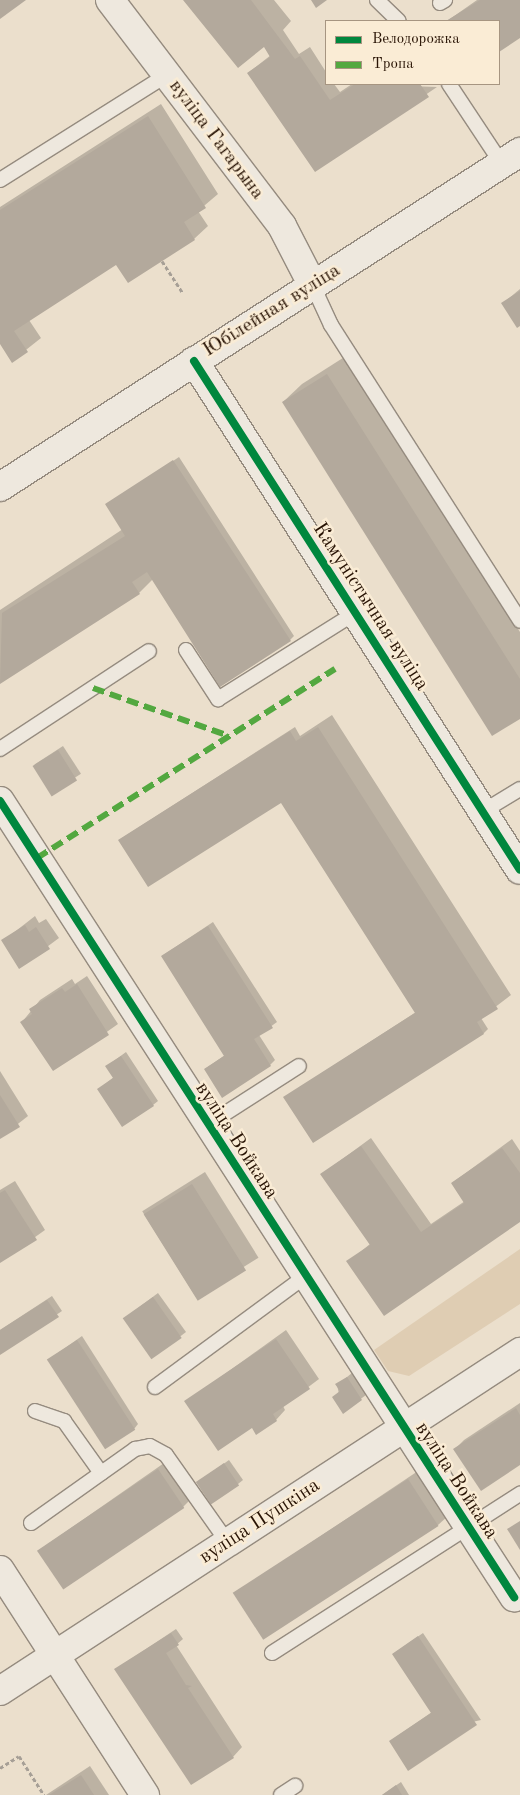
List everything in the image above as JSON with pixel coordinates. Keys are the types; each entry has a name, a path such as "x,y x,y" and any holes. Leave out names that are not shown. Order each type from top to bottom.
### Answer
{"street":[{"name":"вуліца Гагарына","path":"110,0 282,226 313,286"},
{"name":"Юбілейная вуліца","path":"0,487 511,158"},
{"name":"Камуністычная вуліца","path":"194,361 520,870"},
{"name":"вуліца Войкава","path":"0,801 304,1277 514,1597"},
{"name":"вуліца Пушкіна","path":"0,1691 403,1429 519,1356"},
{"path":"0,1570 145,1795"}],"lane":[{"path":"377,0 397,20"},
{"path":"0,180 167,74"},
{"path":"450,85 511,158"},
{"path":"313,286 331,325 520,620"},
{"path":"186,650 218,699 355,613"},
{"path":"0,750 149,651"},
{"path":"482,812 520,789"},
{"path":"207,1125 299,1066"},
{"path":"155,1387 304,1277"},
{"path":"35,1411 64,1421 101,1473"},
{"path":"31,1523 135,1449 150,1446 166,1455 228,1543"},
{"path":"272,1653 520,1494"},
{"path":"281,1795 295,1786"}],"path":[{"path":"162,261 182,292"},
{"path":"0,1768 19,1756 44,1795"}],"shaded area":[{"path":"520,1249 520,1304 409,1376 388,1371 374,1350"}],"building":[{"path":"0,0 26,0 0,19"},
{"path":"183,0 251,0 295,59 300,56 330,100 353,85 421,85 429,97 315,172 247,73 270,57 264,47 238,68"},
{"path":"311,0 327,0 316,8"},
{"path":"480,0 520,0 520,38 500,51 500,20 448,20"},
{"path":"148,116 206,208 184,222 195,240 128,283 116,265 14,331 28,352 12,363 0,344 0,210"},
{"path":"520,291 520,326 517,328 501,303"},
{"path":"327,374 520,679 520,719 492,736 282,402"},
{"path":"173,460 291,641 220,687 147,572 132,582 140,594 0,684 2,613 125,536 105,504"},
{"path":"318,727 498,1009 477,1022 484,1034 313,1143 283,1097 415,1013 281,803 148,887 118,840 290,731 296,741"},
{"path":"58,750 77,781 52,796 33,766"},
{"path":"25,925 29,932 36,927 50,949 19,969 1,940"},
{"path":"208,926 273,1028 254,1039 271,1066 222,1098 204,1069 224,1056 161,956"},
{"path":"77,984 109,1035 53,1071 20,1022 32,1014 29,1009 62,988 65,992"},
{"path":"121,1056 154,1106 122,1127 97,1089 113,1078 105,1066"},
{"path":"0,1095 20,1127 0,1139"},
{"path":"361,1146 421,1232 464,1203 451,1183 502,1148 520,1173 520,1222 384,1316 346,1261 370,1245 320,1174"},
{"path":"192,1184 246,1271 198,1301 144,1214"},
{"path":"5,1190 37,1240 0,1263 0,1193"},
{"path":"153,1297 182,1338 151,1359 123,1318"},
{"path":"47,1300 59,1317 0,1355 0,1330"},
{"path":"276,1339 310,1389 273,1414 277,1421 256,1435 252,1428 218,1451 184,1401"},
{"path":"77,1340 135,1430 105,1449 47,1360"},
{"path":"347,1377 362,1400 343,1414 332,1397 340,1391 335,1384"},
{"path":"516,1408 520,1415 520,1465 481,1491 453,1449"},
{"path":"224,1463 239,1485 211,1504 196,1482"},
{"path":"158,1469 184,1508 63,1590 37,1551"},
{"path":"408,1479 438,1526 263,1640 233,1593"},
{"path":"520,1521 520,1550 507,1529"},
{"path":"171,1633 179,1645 166,1653 186,1685 192,1686 188,1688 234,1758 191,1785 114,1669"},
{"path":"418,1636 477,1725 408,1771 389,1741 431,1713 392,1654"},
{"path":"81,1775 94,1795 49,1795"},
{"path":"396,1785 402,1795 382,1795"}],"marked path":[{"path":"37,858 335,669"},
{"path":"93,688 229,736"}],"cycle path":[{"path":"194,361 520,870"},
{"path":"0,801 514,1597"}]}
